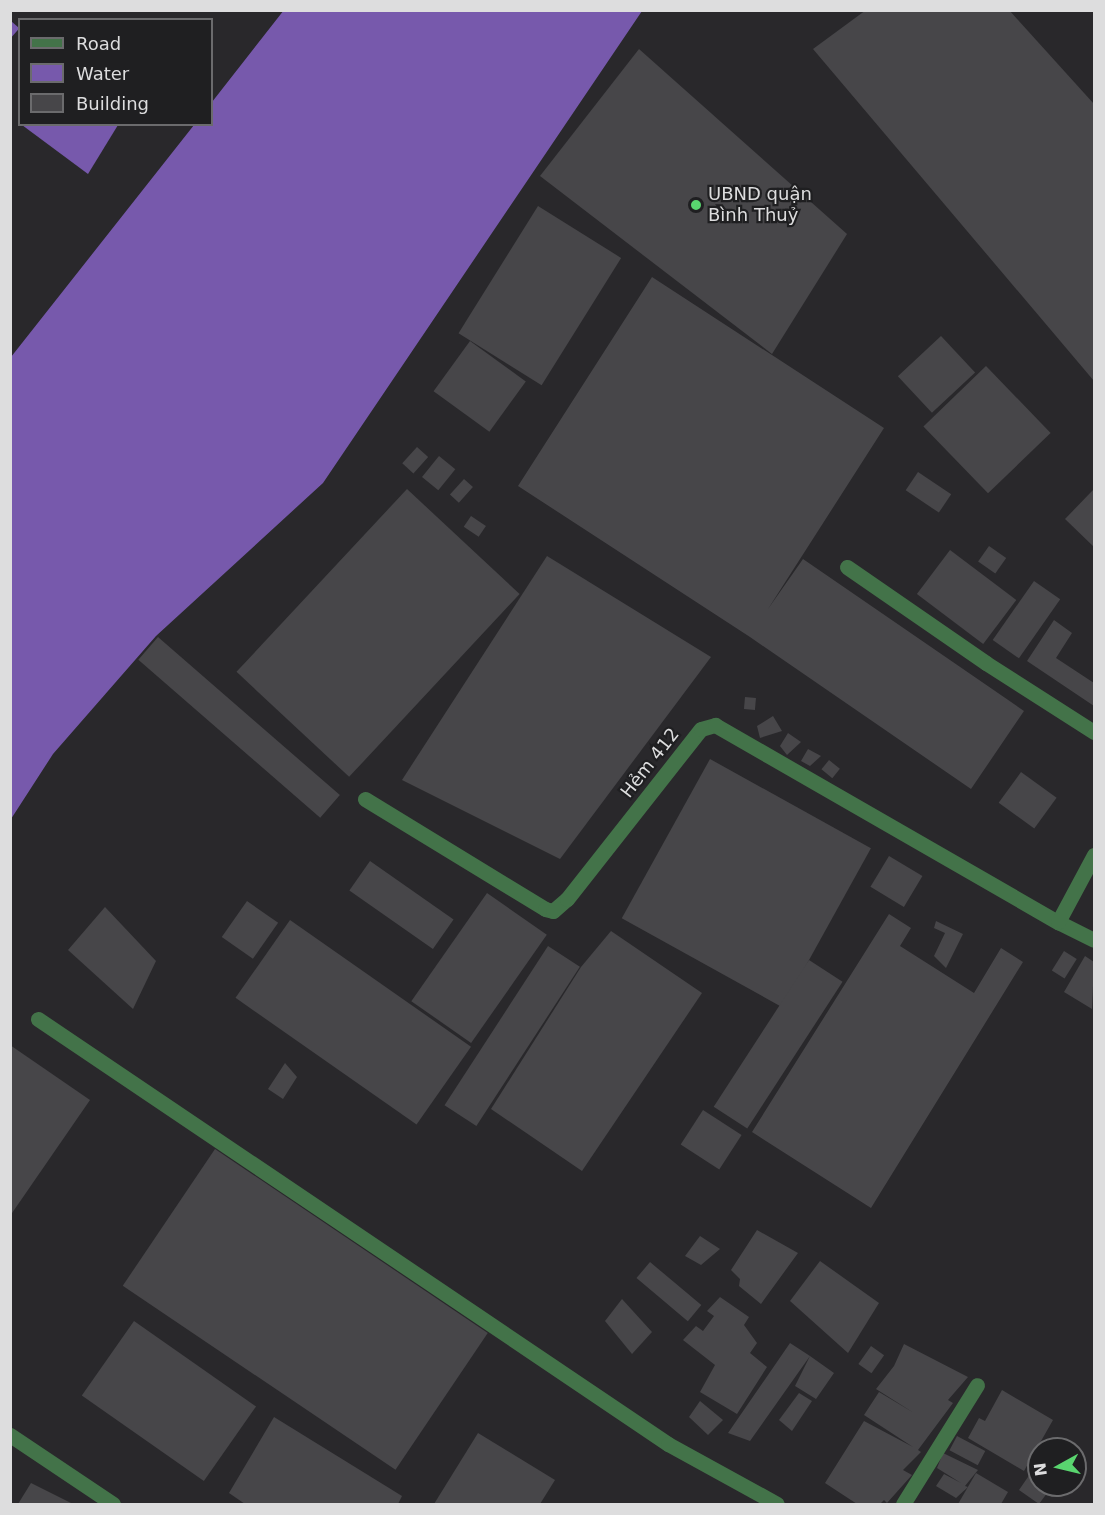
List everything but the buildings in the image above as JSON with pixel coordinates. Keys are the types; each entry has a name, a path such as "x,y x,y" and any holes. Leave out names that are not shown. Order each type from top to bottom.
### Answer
{"street":[{"path":"847,567 986,663 1095,732"},
{"name":"Hẻm 412","path":"365,799 545,909 553,911 567,899 701,729 715,725 1058,922"},
{"path":"1095,855 1058,922 1095,940"},
{"path":"38,1019 668,1444 777,1504"},
{"path":"903,1504 976,1386"},
{"path":"10,1435 113,1504"}],"water":[{"path":"284,10 642,11 323,483 156,636 53,754 11,819 11,357 193,126 213,126 213,101"},
{"path":"10,22 18,30 10,39"},
{"path":"23,126 117,126 88,174"}],"place":[{"name":"UBND quận Bình Thuỷ","path":"696,205"}]}
